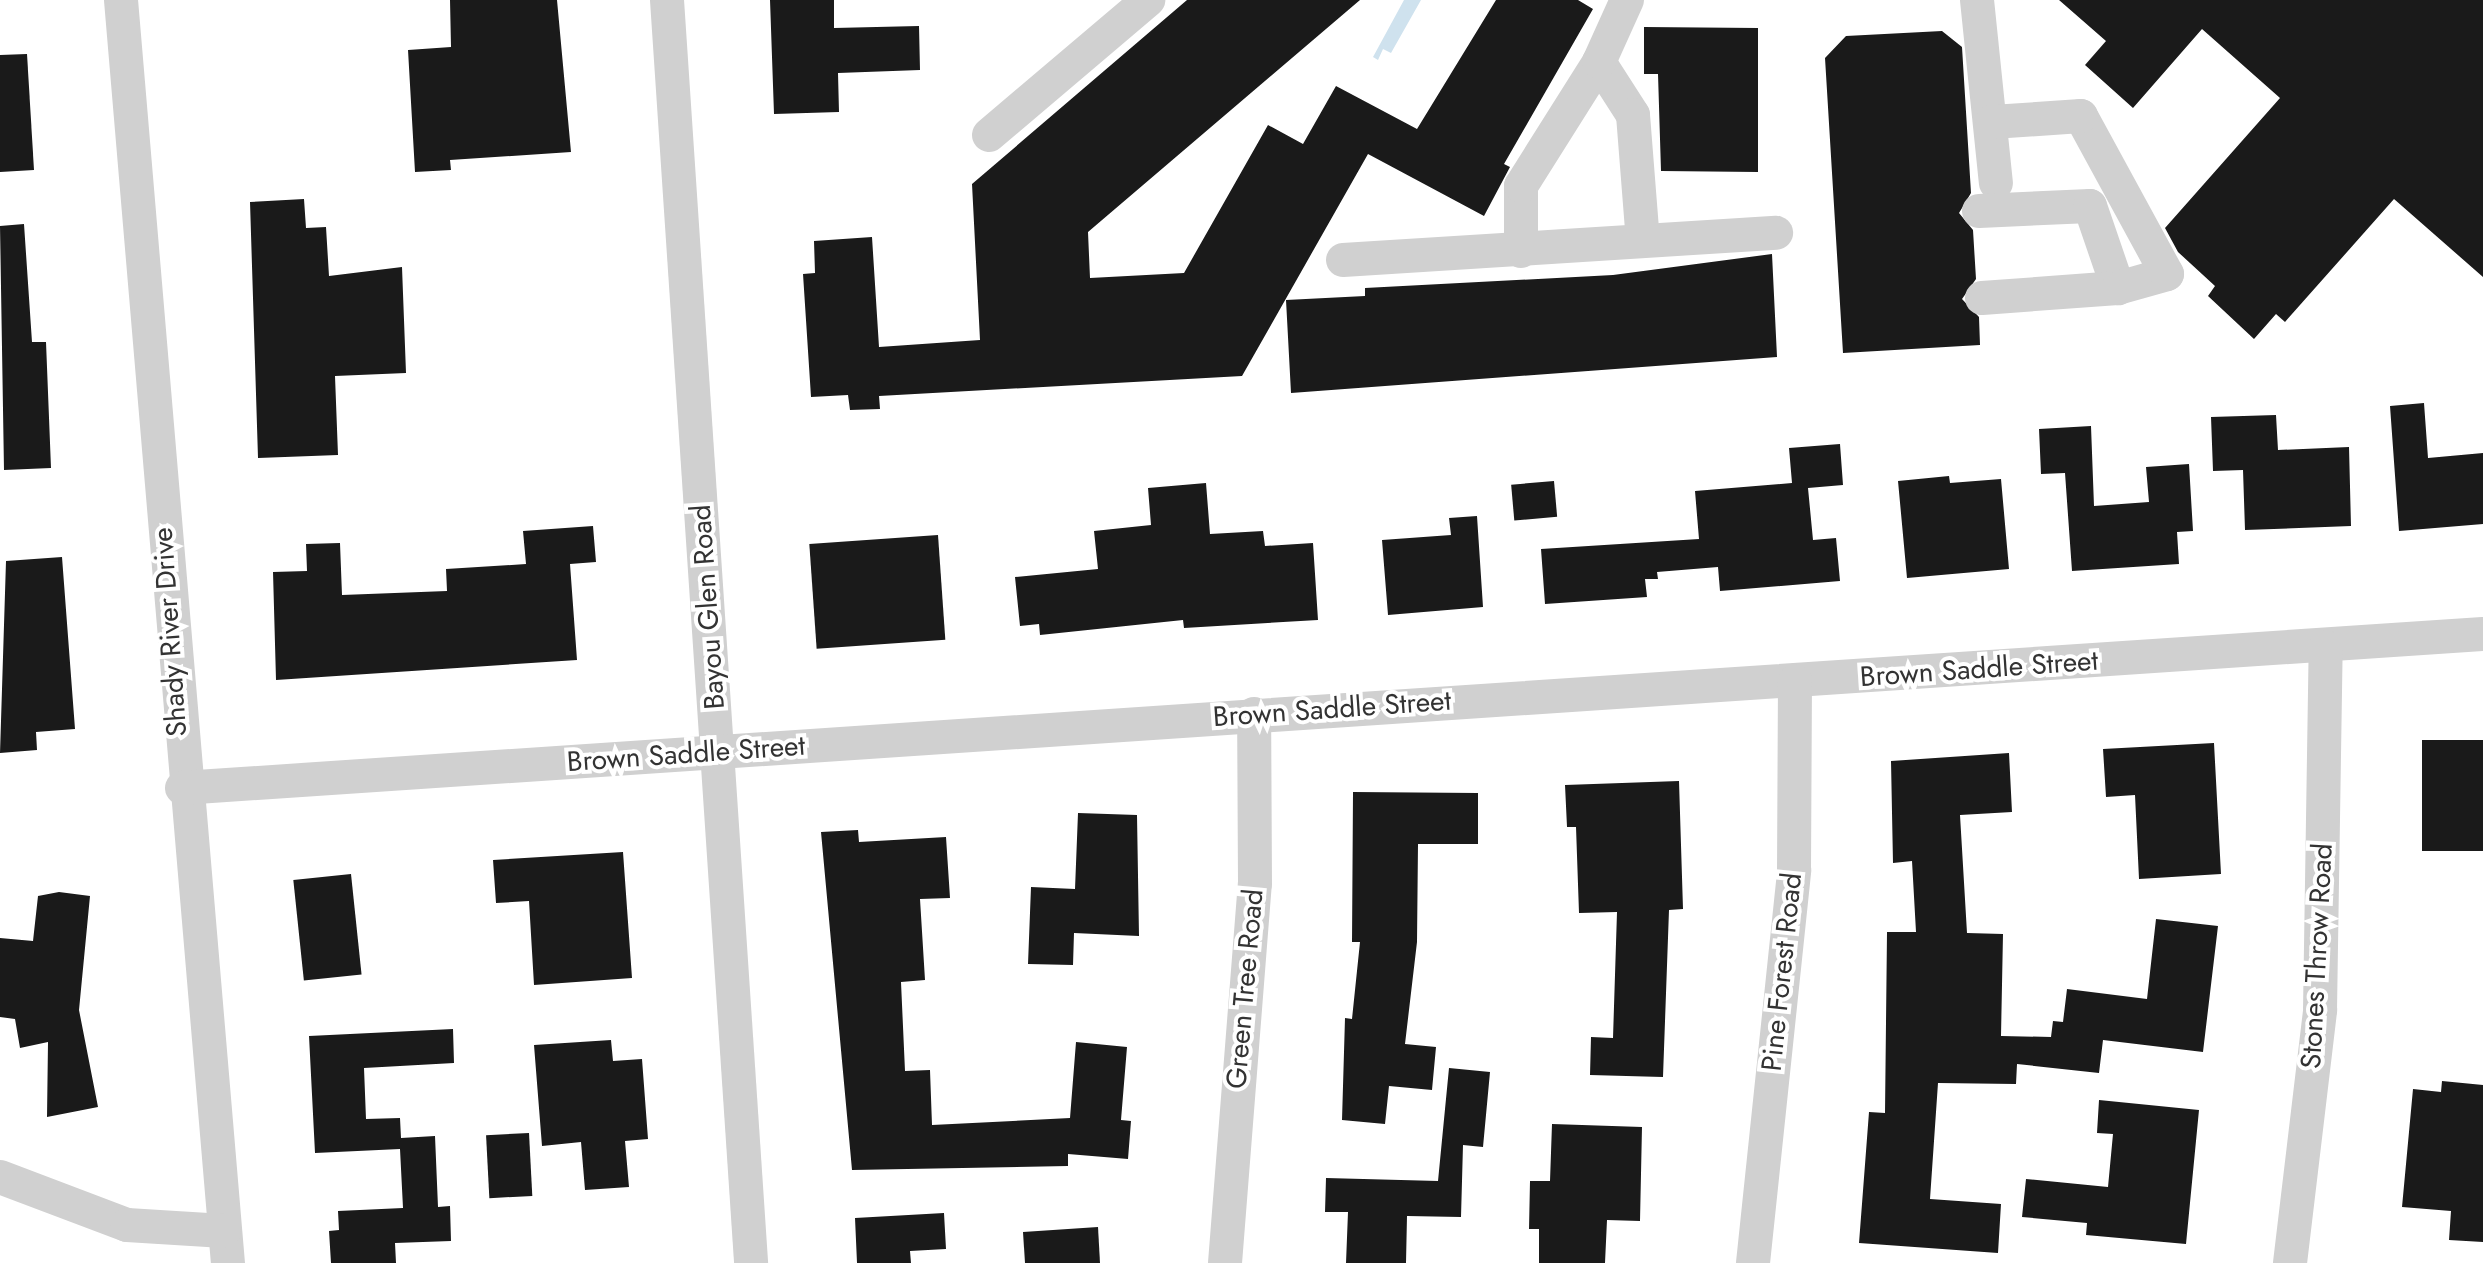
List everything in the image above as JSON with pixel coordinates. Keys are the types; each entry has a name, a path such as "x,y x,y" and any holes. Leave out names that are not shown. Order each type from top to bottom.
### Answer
{"street":[{"name":"Shady River Drive","path":"121,0 182,788 226,1247"},
{"name":"Bayou Glen Road","path":"667,0 751,1263"},
{"path":"989,135 1148,0"},
{"path":"1521,251 1521,186 1599,62 1627,0"},
{"path":"1977,0 1992,122 1988,197 2083,202 2095,213 2118,288"},
{"path":"1599,62 1633,115 1643,241"},
{"path":"1982,298 2118,288 2167,274 2087,122 2072,114 1992,122"},
{"path":"1343,260 1776,233"},
{"name":"Brown Saddle Street","path":"182,788 1254,714 2326,647 2483,634"},
{"name":"Stones Throw Road","path":"2290,1263 2320,1010 2326,647"},
{"name":"Pine Forest Road","path":"1753,1263 1794,870 1795,681"},
{"name":"Green Tree Road","path":"1225,1263 1255,884 1254,714"},
{"path":"0,1177 127,1225 226,1247"}],"water":[{"path":"1404,0 1421,0 1391,53 1383,49 1378,60 1373,57"}],"building":[{"path":"450,0 557,0 571,152 450,160 451,170 415,172 408,50 451,47"},
{"path":"770,0 834,0 834,28 919,26 920,70 838,73 839,112 774,114"},
{"path":"1187,0 1360,0 1088,232 1090,278 1184,273 1268,125 1303,144 1336,86 1417,129 1496,0 1578,0 1593,9 1504,164 1510,167 1484,216 1368,154 1242,376 879,396 880,409 850,410 848,395 811,397 803,274 815,273 814,241 872,237 879,347 980,340 972,184"},
{"path":"2059,0 2483,0 2483,277 2394,199 2285,322 2276,314 2254,339 2208,296 2215,286 2178,252 2165,228 2280,98 2202,29 2133,108 2085,65 2106,41"},
{"path":"1644,27 1758,28 1758,172 1661,171 1658,74 1644,74"},
{"path":"1942,31 1962,47 1971,193 1959,213 1973,230 1976,279 1962,299 1979,317 1980,345 1843,353 1825,58 1846,36"},
{"path":"27,54 34,170 0,172 0,55"},
{"path":"304,199 306,228 326,227 329,276 402,267 406,373 335,376 338,455 258,458 250,202"},
{"path":"24,224 32,342 46,342 51,468 4,470 0,226"},
{"path":"1772,254 1777,357 1291,393 1286,300 1365,296 1365,288 1613,275"},
{"path":"2424,403 2428,458 2483,453 2483,524 2399,531 2390,406"},
{"path":"2276,415 2278,450 2349,447 2351,526 2245,530 2243,470 2213,471 2211,417"},
{"path":"2091,426 2094,506 2149,502 2146,467 2189,464 2193,531 2177,532 2179,564 2072,571 2065,473 2041,474 2039,429"},
{"path":"1840,444 1843,485 1808,488 1813,540 1836,538 1840,581 1720,591 1718,567 1657,572 1658,579 1645,579 1647,597 1545,604 1541,549 1699,539 1695,491 1792,483 1789,448"},
{"path":"1949,476 1950,483 2001,479 2009,569 1907,578 1898,481"},
{"path":"1554,481 1557,517 1514,521 1511,485"},
{"path":"1206,483 1210,534 1263,531 1265,546 1313,543 1318,620 1184,628 1183,620 1040,635 1039,624 1020,626 1015,577 1098,569 1094,531 1151,525 1148,488"},
{"path":"1477,516 1483,607 1388,615 1382,540 1451,535 1449,518"},
{"path":"593,526 596,562 570,564 577,660 276,680 273,572 307,571 306,544 340,543 342,595 447,591 446,569 526,564 523,531"},
{"path":"938,535 945,640 817,649 809,544"},
{"path":"62,557 75,729 36,732 37,750 0,753 6,561"},
{"path":"2422,740 2483,740 2483,851 2422,851"},
{"path":"2214,743 2221,874 2139,879 2135,795 2106,797 2103,749"},
{"path":"2009,753 2012,812 1960,815 1967,933 2003,934 2001,1036 2051,1037 2053,1021 2063,1022 2067,989 2147,999 2156,919 2218,926 2203,1052 2103,1040 2099,1073 2017,1064 2016,1084 1938,1083 1930,1199 2001,1204 1998,1253 1859,1243 1869,1112 1885,1113 1887,932 1916,932 1912,861 1893,863 1891,761"},
{"path":"1679,781 1683,909 1669,910 1663,1077 1590,1075 1591,1037 1613,1038 1617,912 1579,913 1576,827 1567,827 1565,785"},
{"path":"1353,792 1478,793 1478,844 1418,844 1417,942 1405,1044 1436,1047 1432,1090 1389,1086 1385,1124 1342,1120 1345,1018 1352,1019 1360,942 1352,942"},
{"path":"1078,813 1137,815 1139,936 1074,933 1073,965 1028,964 1031,887 1075,889"},
{"path":"858,830 859,842 946,837 950,898 920,899 925,980 901,982 905,1071 930,1070 932,1125 1070,1118 1076,1042 1127,1047 1121,1120 1131,1121 1128,1159 1068,1154 1068,1166 852,1170 821,832"},
{"path":"623,852 632,978 534,985 529,901 496,903 493,860"},
{"path":"351,874 362,974 304,981 293,880"},
{"path":"59,892 90,896 79,1010 98,1107 47,1117 48,1042 20,1048 15,1019 0,1017 0,938 33,941 38,896"},
{"path":"453,1029 454,1063 364,1068 366,1119 400,1118 401,1138 435,1136 438,1207 450,1206 451,1241 395,1243 396,1263 331,1263 329,1231 339,1230 338,1211 403,1208 400,1149 315,1153 309,1036"},
{"path":"611,1040 613,1061 642,1059 648,1139 625,1141 629,1187 585,1190 581,1142 542,1146 534,1045"},
{"path":"1449,1068 1490,1072 1483,1147 1463,1145 1461,1217 1407,1216 1406,1263 1346,1263 1348,1212 1325,1212 1326,1178 1438,1181"},
{"path":"2442,1081 2483,1085 2483,1242 2449,1240 2451,1211 2402,1207 2413,1089 2441,1092"},
{"path":"2099,1100 2199,1110 2186,1244 2086,1235 2087,1223 2022,1217 2026,1179 2108,1187 2113,1134 2097,1133"},
{"path":"1552,1124 1642,1127 1640,1221 1607,1220 1605,1263 1539,1263 1539,1229 1529,1229 1530,1181 1550,1181"},
{"path":"529,1133 532,1196 489,1198 486,1135"},
{"path":"944,1213 946,1249 910,1251 911,1263 857,1263 855,1218"},
{"path":"1098,1227 1100,1263 1025,1263 1023,1232"}]}
